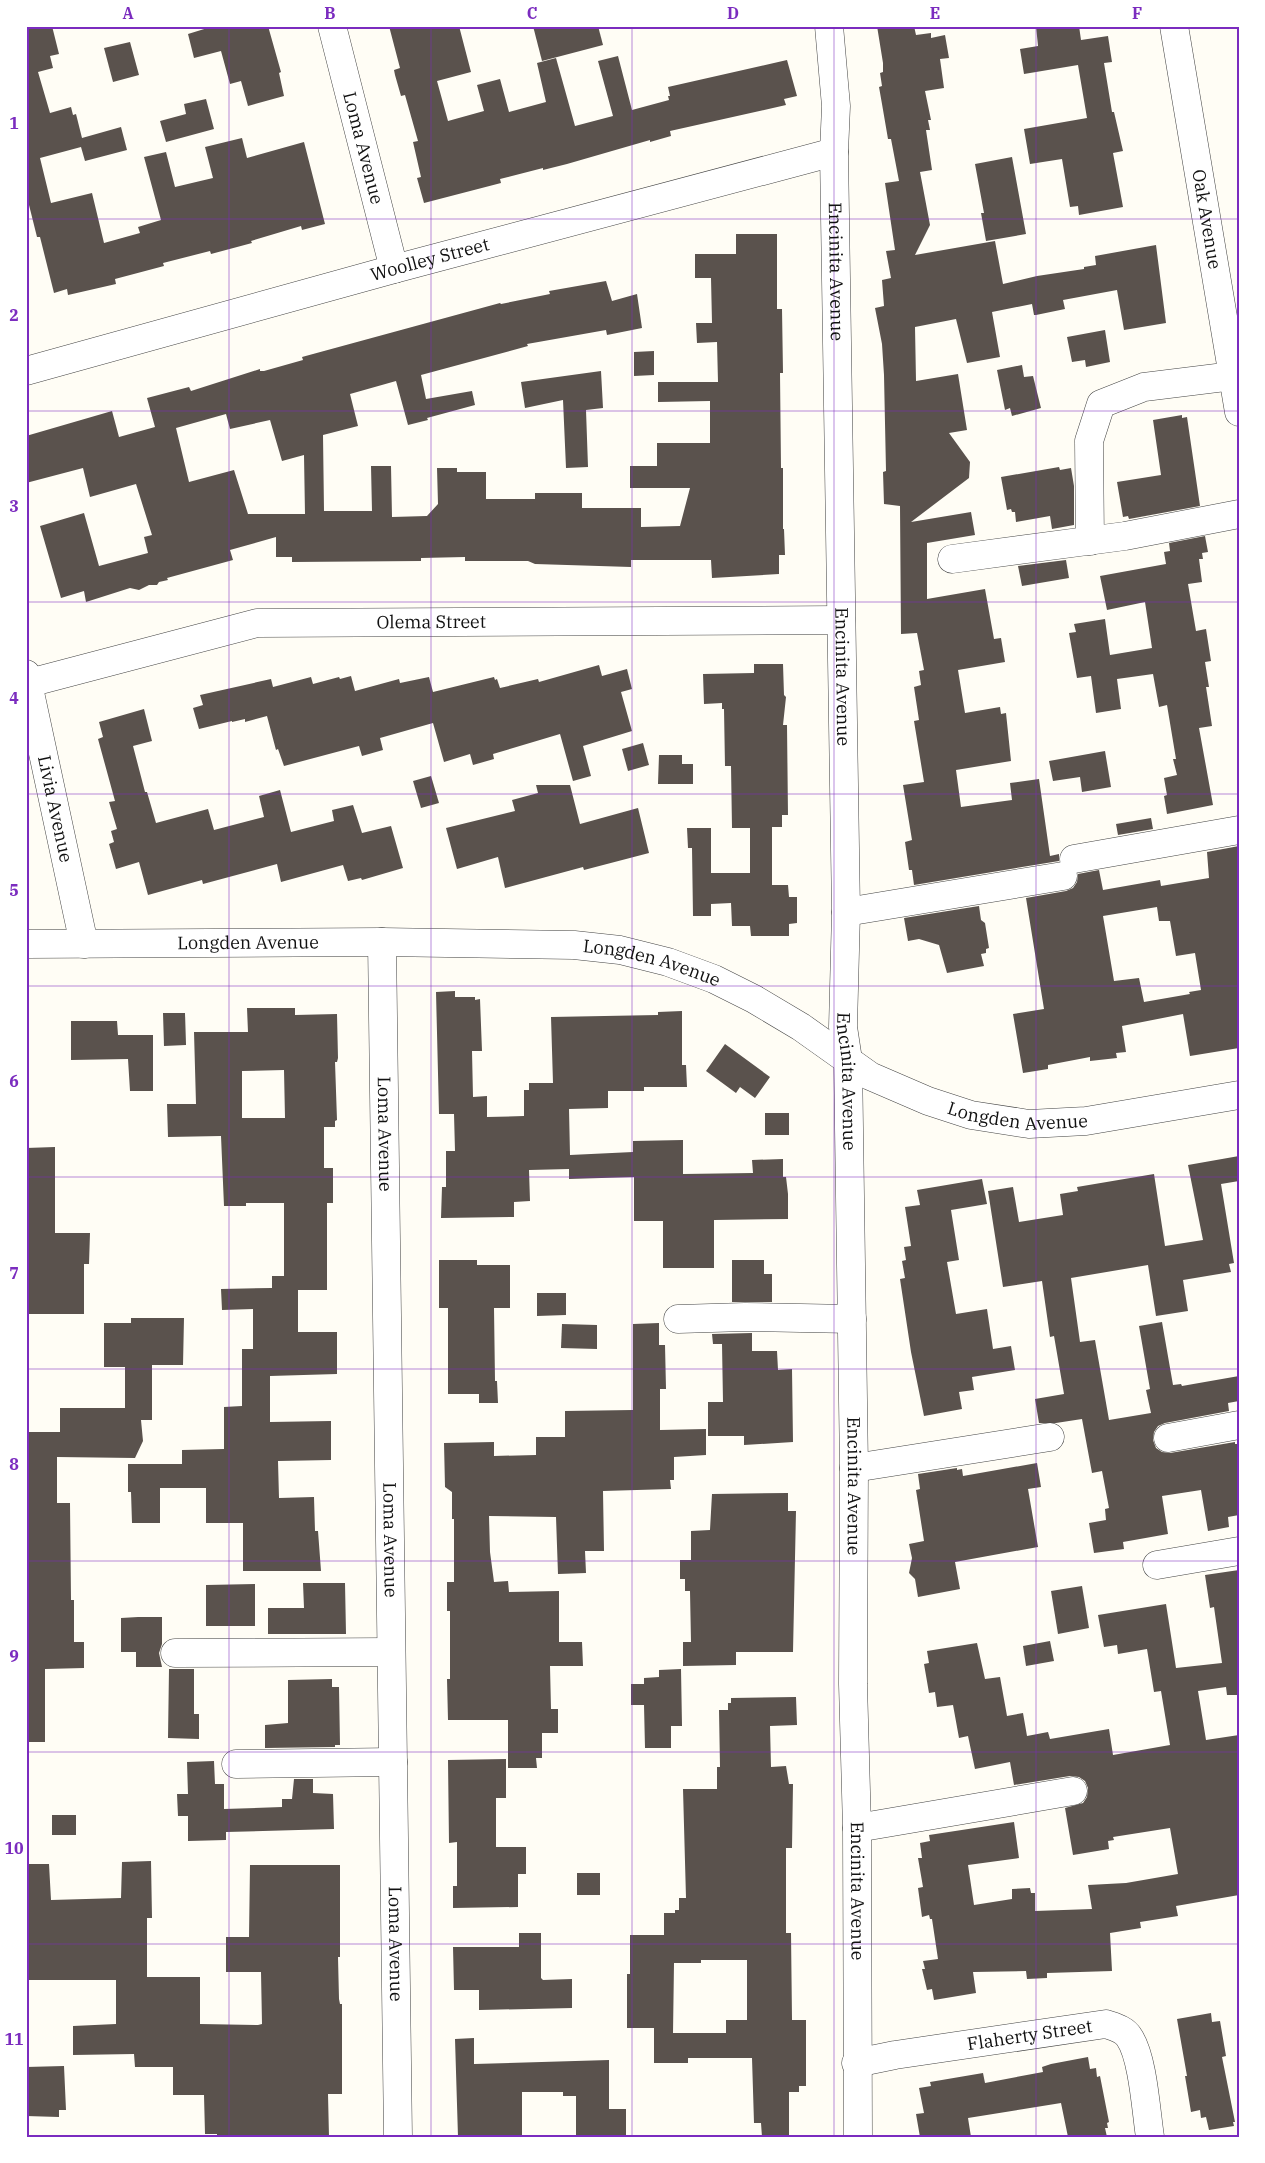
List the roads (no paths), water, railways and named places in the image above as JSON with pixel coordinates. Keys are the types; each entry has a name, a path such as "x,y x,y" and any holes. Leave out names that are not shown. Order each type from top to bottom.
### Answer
{"street":[{"name":"Loma Avenue","path":"332,26 394,269"},
{"name":"Encinita Avenue","path":"829,26 836,106 834,152 846,912 843,1026 848,1060 854,1468 853,1684 857,1828 856,2063 858,2137"},
{"name":"Oak Avenue","path":"1174,26 1239,412"},
{"name":"Woolley Street","path":"26,371 394,269 834,152"},
{"path":"1090,541 1088,441 1101,404 1144,388 1233,376"},
{"path":"952,559 1125,536 1239,514"},
{"name":"Olema Street","path":"28,678 257,623 841,620"},
{"name":"Livia Avenue","path":"28,678 84,944"},
{"path":"846,912 1239,830"},
{"name":"Loma Avenue","path":"382,942 398,2137"},
{"name":"Longden Avenue","path":"26,944 382,942 574,945 620,950 668,962 714,979 754,999 801,1027 870,1076 928,1101 971,1115 1029,1124 1086,1121 1239,1095"},
{"path":"678,1319 745,1317 852,1319"},
{"path":"1168,1438 1239,1425"},
{"path":"854,1468 1050,1437"},
{"path":"1158,1566 1239,1551"},
{"path":"175,1653 392,1652"},
{"path":"236,1764 394,1762"},
{"path":"857,1828 1073,1791"},
{"name":"Flaherty Street","path":"856,2063 914,2052 1106,2024 1118,2028 1128,2036 1136,2051 1150,2137"}]}
